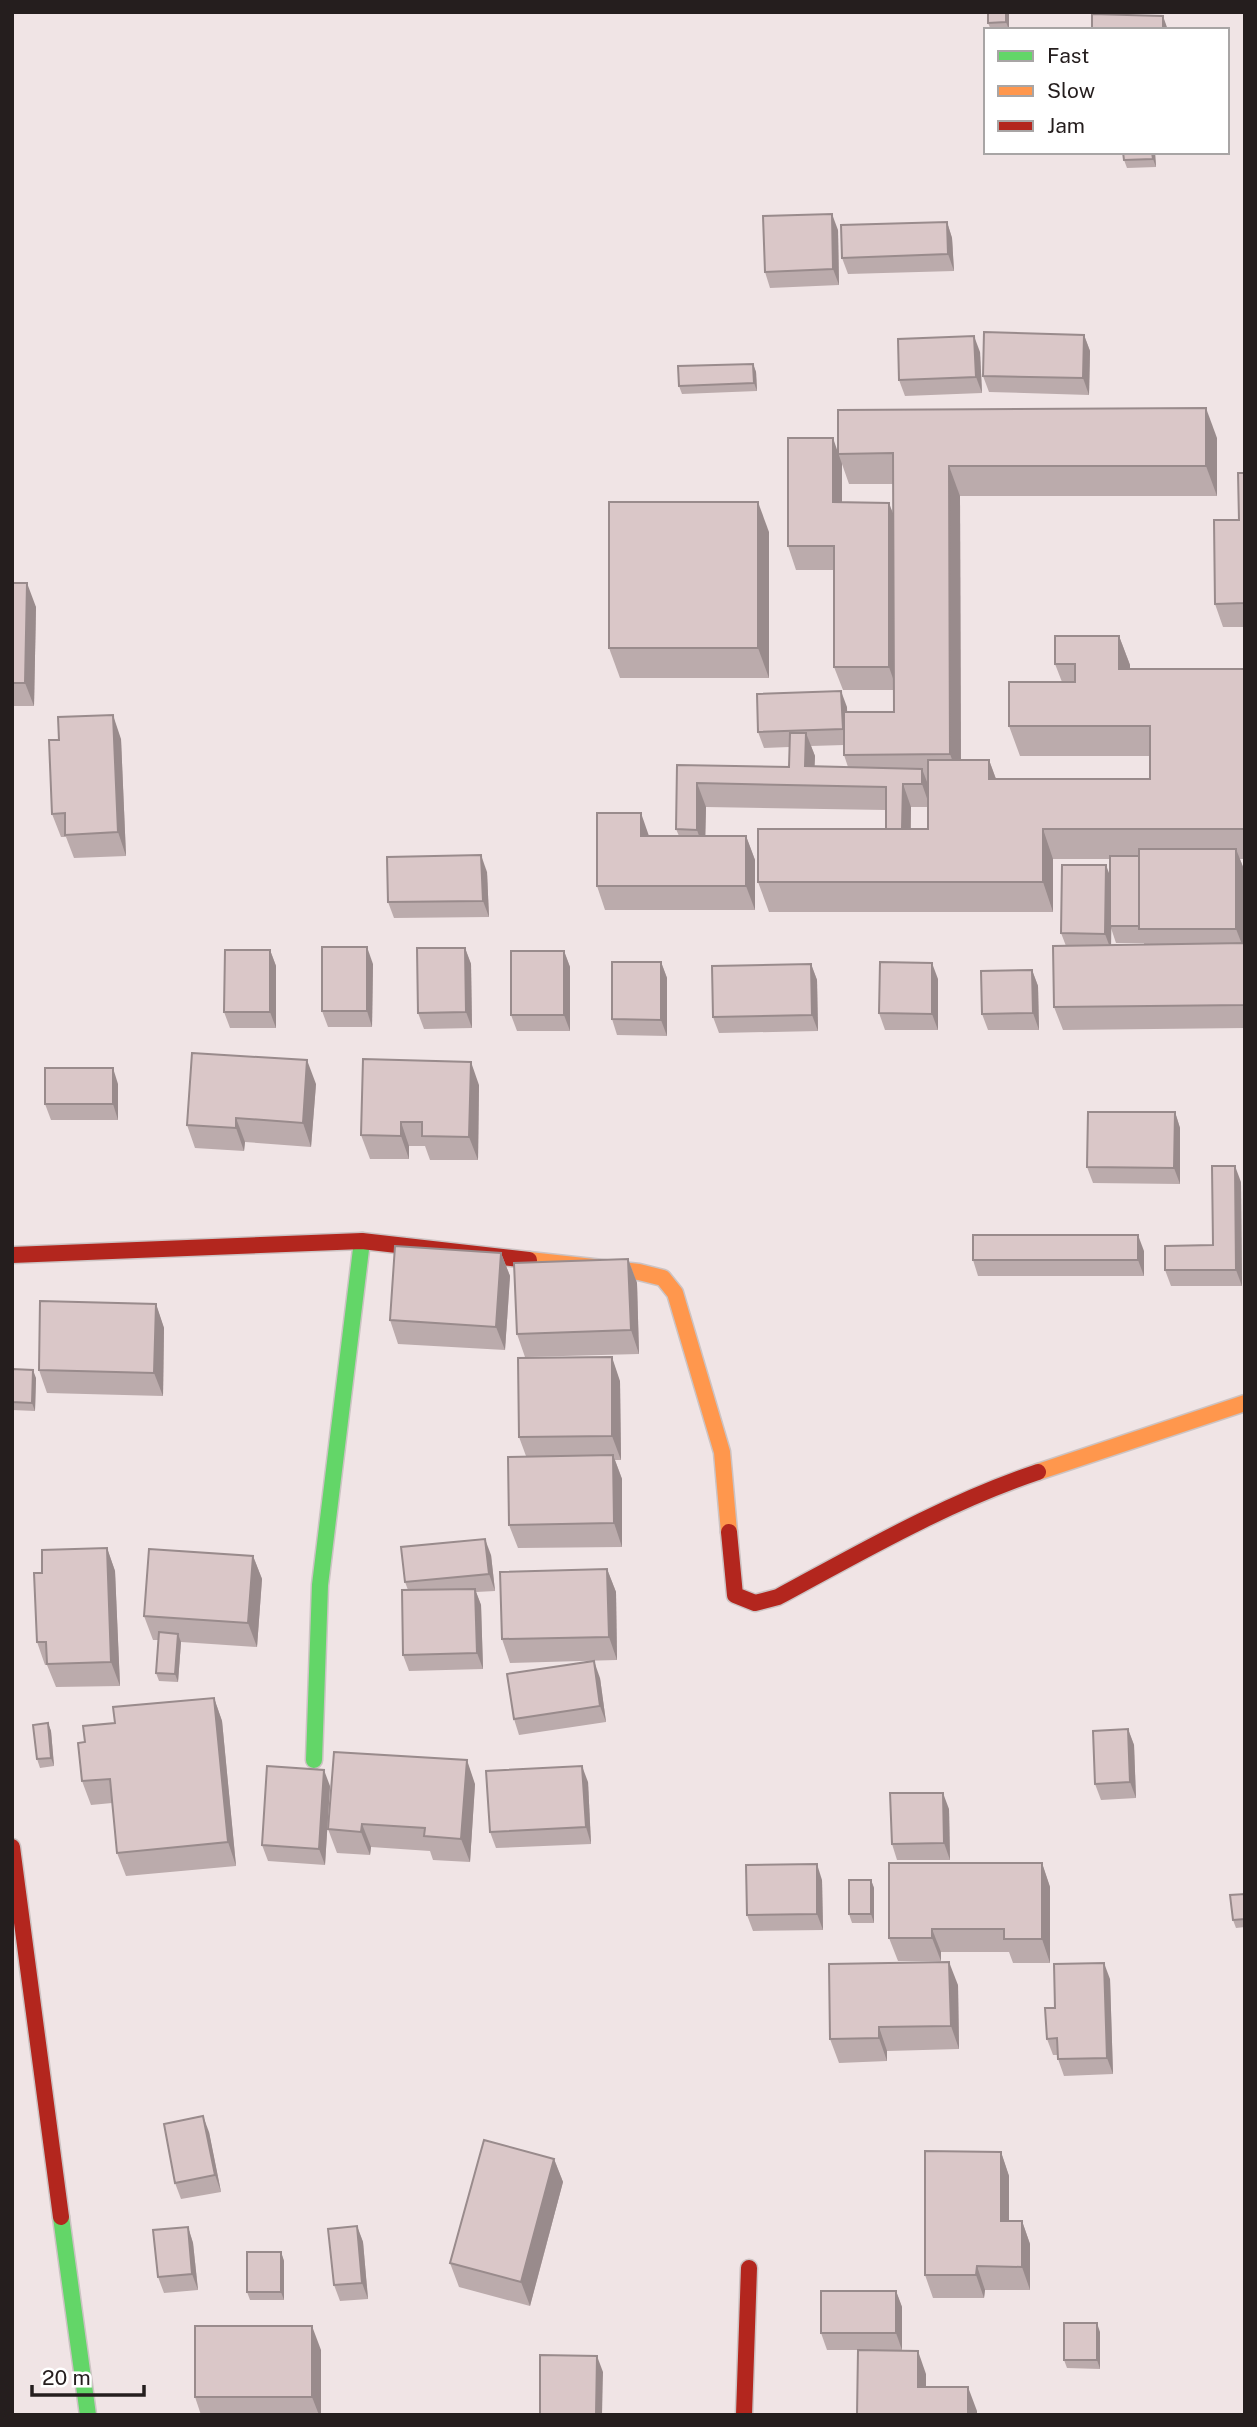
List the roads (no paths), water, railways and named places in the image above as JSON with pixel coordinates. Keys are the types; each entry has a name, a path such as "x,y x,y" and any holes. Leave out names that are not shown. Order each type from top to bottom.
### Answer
{"street":[{"path":"12,1255 362,1241 639,1272 663,1278 675,1293 722,1452 735,1595 755,1603 778,1597 919,1521 996,1486 1245,1403"},
{"path":"314,1760 320,1585 362,1241"},
{"path":"12,1847 14,1879 88,2415"},
{"path":"744,2415 749,2268"}]}
